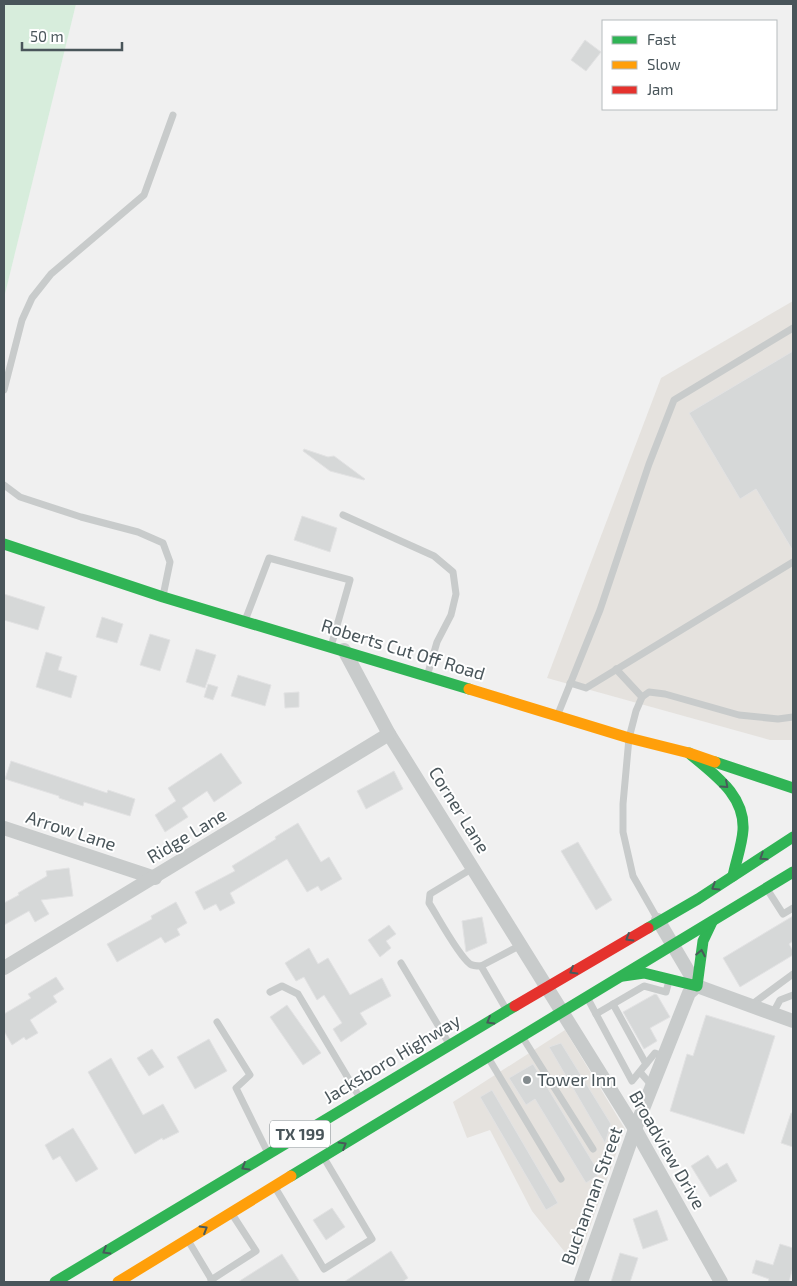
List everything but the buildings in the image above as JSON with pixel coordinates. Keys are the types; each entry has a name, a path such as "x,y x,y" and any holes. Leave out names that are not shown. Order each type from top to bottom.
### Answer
{"main road":[{"name":"Roberts Cut Off Road","path":"4,544 163,597 337,648 629,738 689,753 793,788"},
{"path":"689,753 732,792 739,802 743,814 743,831 733,876"},
{"name":"TX 199","path":"733,876 793,838"},
{"name":"TX 199","path":"118,1282 793,872"},
{"name":"Jacksboro Highway","path":"55,1282 547,986 658,920 698,899 733,876"},
{"path":"620,976 644,973 697,986 703,941 712,922"}],"street":[{"name":"Corner Lane","path":"337,648 547,986"},
{"name":"Ridge Lane","path":"4,968 390,734"},
{"name":"Arrow Lane","path":"4,828 154,878"},
{"path":"658,920 697,986 793,1020"},
{"name":"Broadview Drive","path":"547,986 635,1129 721,1282"},
{"name":"Buchannan Street","path":"581,1282 635,1129 689,993 697,986"}],"lane":[{"path":"4,390 22,320 32,298 51,274 144,195 174,115"},
{"path":"557,716 600,610 649,464 674,400 793,328"},
{"path":"4,485 20,497 81,517 138,532 163,543 170,562 163,597"},
{"path":"344,515 434,556 453,572 456,594 451,615 437,642 427,676"},
{"path":"245,621 269,558 350,580 337,648"},
{"path":"570,683 586,688 793,562"},
{"path":"616,669 642,697"},
{"path":"658,920 633,876 623,832 622,804 629,738 642,697 649,692 665,694 739,715 793,719"},
{"path":"473,868 430,894 429,903 469,964 481,966 521,945"},
{"path":"767,889 783,914 793,908"},
{"path":"402,963 450,1045"},
{"path":"481,966 507,1010"},
{"path":"751,1005 793,974"},
{"path":"596,1014 644,986 666,992 669,979"},
{"path":"270,992 282,986 298,994 360,1098"},
{"path":"773,1013 780,1000 793,995"},
{"path":"587,997 632,1081 655,1053 664,1057"},
{"path":"613,1004 646,1064"},
{"path":"217,1022 250,1075 236,1088 268,1153"},
{"path":"522,1035 593,1149"},
{"path":"488,1056 561,1179"},
{"path":"640,1072 653,1087"},
{"path":"274,1187 324,1269 372,1239 323,1157"},
{"path":"187,1240 212,1281 256,1250 231,1213"}],"shaded area":[{"path":"793,301 793,740 770,740 547,678 661,378"},
{"name":"Tower Inn","path":"565,1030 625,1129 576,1266 532,1211 490,1130 467,1138 453,1102"}],"green space":[{"path":"4,4 76,4 4,298"}],"traffic: fast":[{"path":"4,544 163,597 469,689"},
{"path":"689,753 726,786 739,806 743,830 733,876"},
{"path":"715,762 793,788"},
{"path":"648,928 698,899 793,837"},
{"path":"291,1176 793,872"},
{"path":"623,976 644,973 697,986 703,941 712,922"},
{"path":"55,1282 515,1006"}],"traffic: slow":[{"path":"469,689 715,762"},
{"path":"118,1282 291,1176"}],"traffic: jam":[{"path":"515,1006 648,928"}],"place":[{"name":"Tower Inn","path":"527,1080"}]}
